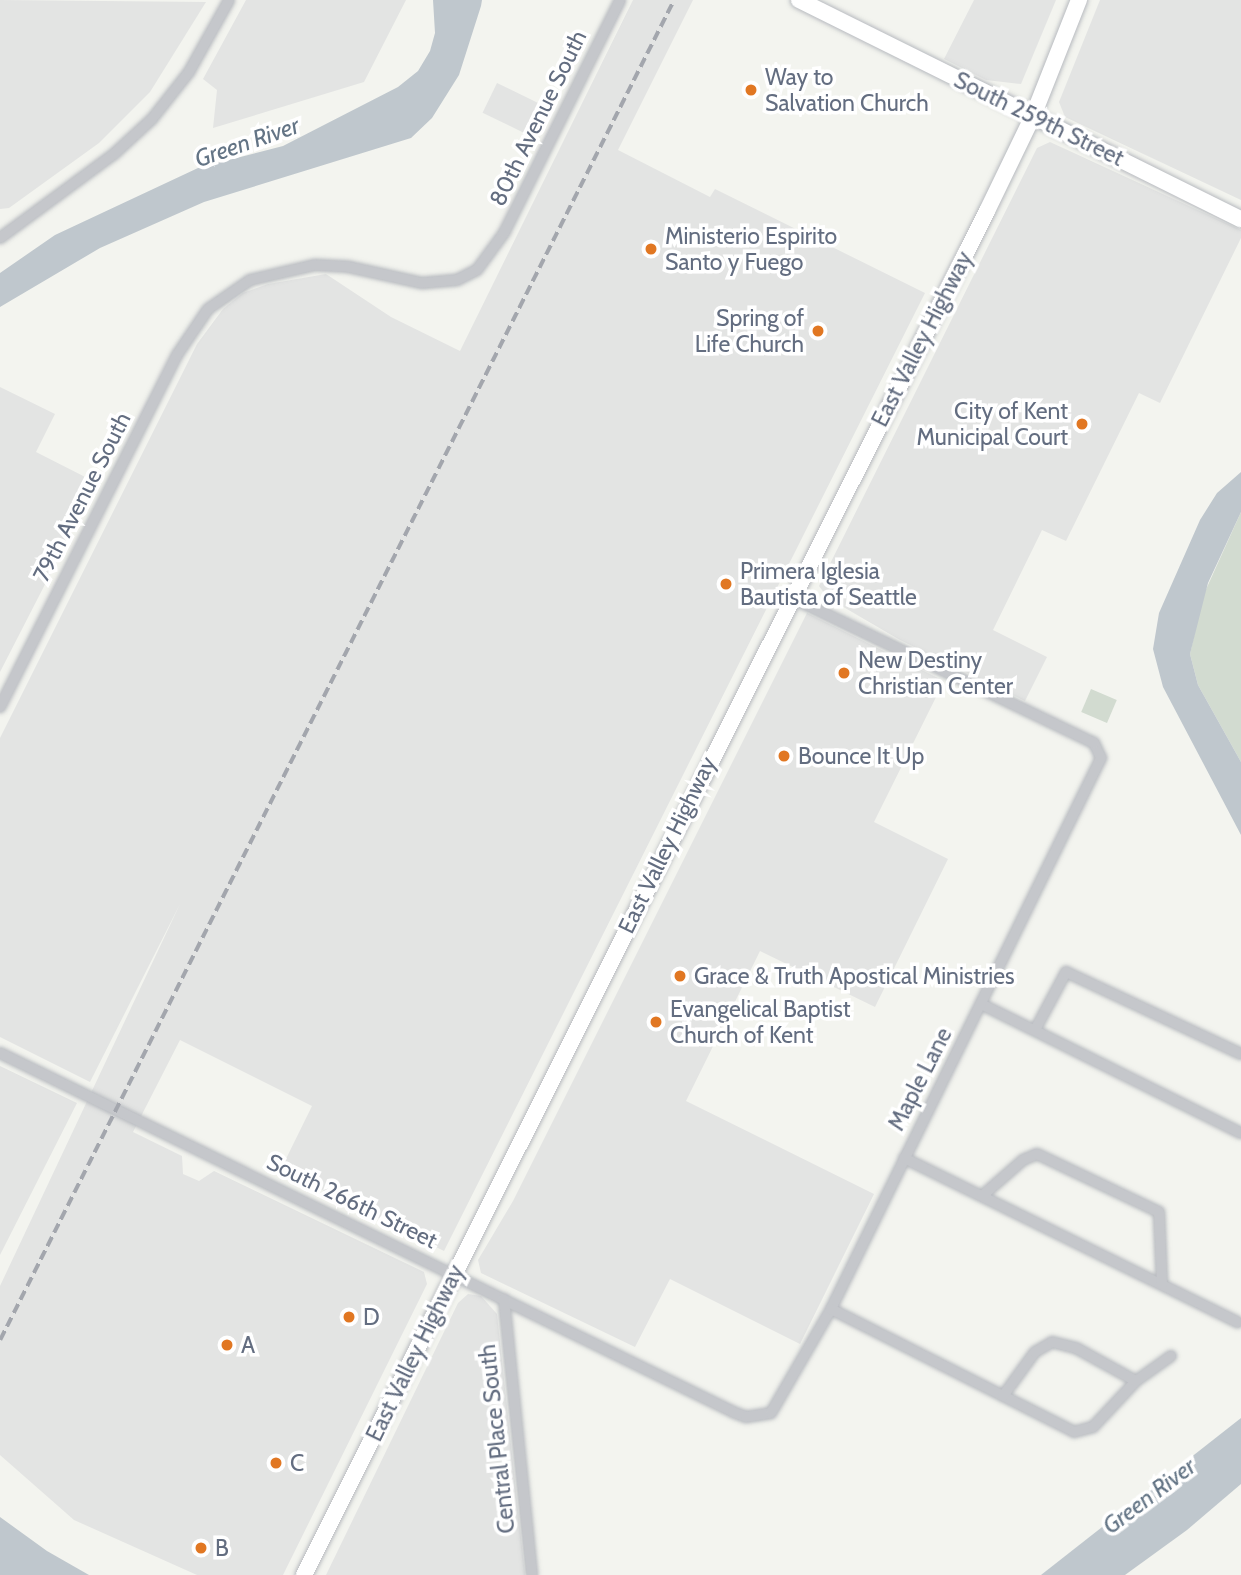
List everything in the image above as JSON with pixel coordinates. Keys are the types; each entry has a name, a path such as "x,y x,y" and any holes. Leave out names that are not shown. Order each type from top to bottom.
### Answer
{"main road":[{"name":"South 259th Street","path":"799,0 1241,219"},
{"name":"East Valley Highway","path":"304,1575 1033,116 1079,0"}],"street":[{"path":"0,238 99,166 152,119 189,72 229,0"},
{"name":"80th Avenue South","path":"493,254 620,0"},
{"name":"79th Avenue South","path":"0,707 177,355 208,309 237,286 275,272 329,264 439,284 466,277 493,254"},
{"name":"Maple Lane","path":"761,1417 771,1413 784,1397 831,1309 1100,764 1100,750 1094,743 791,597"},
{"path":"1035,1030 1066,972 1241,1054"},
{"path":"981,1004 1241,1133"},
{"name":"South 266th Street","path":"0,1054 454,1273 733,1412 761,1417"},
{"path":"982,1196 1023,1160 1037,1154 1159,1212 1162,1284"},
{"path":"904,1158 1238,1322"},
{"name":"Central Place South","path":"504,1299 532,1575"},
{"path":"831,1309 1003,1396 1083,1433 1101,1421 1136,1381 1171,1356"},
{"path":"1003,1396 1035,1352 1052,1342 1076,1348 1136,1381"}],"shaded area":[{"path":"0,0 206,2 150,92 99,143 9,208 0,209"},
{"path":"246,0 406,0 364,82 213,128 217,90 203,79"},
{"path":"633,0 693,0 618,150 710,197 715,189 925,293 444,1251 281,1169 312,1106 180,1040 133,1132 182,1156 183,1174 199,1181 214,1171 424,1272 427,1284 283,1575 197,1575 74,1520 0,1455 0,1286 180,904 90,1082 0,1037 0,738 197,344 223,309 243,293 268,284 326,274 391,317 460,351"},
{"path":"974,0 1056,0 1021,84 986,80 944,59"},
{"path":"1100,0 1241,0 1241,200 1065,117 1059,102"},
{"path":"497,83 540,104 526,134 483,113"},
{"path":"1050,142 1241,230 1241,238 1160,403 1139,393 1066,541 1042,530 993,630 1047,657 1025,701 900,640 828,598 819,586 1037,148"},
{"path":"0,387 55,414 36,452 97,483 0,672"},
{"path":"1241,512 1241,762 1198,685 1190,654 1203,596"},
{"path":"807,613 944,681 874,822 948,859 875,1007 760,951 686,1101 874,1194 800,1344 670,1279 635,1347 481,1273 478,1260 513,1201"},
{"path":"1091,689 1117,700 1107,723 1081,712"},
{"path":"0,1066 77,1103 0,1255"},
{"path":"468,1294 481,1296 497,1314 525,1575 326,1575 458,1303"}],"water":[{"path":"433,0 482,0 459,75 432,118 411,138 204,202 100,248 0,307 0,273 55,235 198,168 283,146 398,87 418,71 430,51 435,33"},
{"path":"1241,472 1241,512 1208,583 1190,654 1198,685 1241,762 1241,835 1163,687 1153,649 1159,613 1200,520 1217,493"},
{"name":"Green River","path":"1241,1418 1241,1484 1187,1530 1125,1575 1041,1575"},
{"path":"0,1517 47,1551 89,1575 0,1575"}],"railway":[{"path":"0,1340 674,0"}],"place":[{"name":"Way to Salvation Church","path":"751,90"},
{"name":"Ministerio Espirito Santo y Fuego","path":"651,249"},
{"name":"Spring of Life Church","path":"818,331"},
{"name":"City of Kent Municipal Court","path":"1082,424"},
{"name":"Primera Iglesia Bautista of Seattle","path":"726,584"},
{"name":"New Destiny Christian Center","path":"844,673"},
{"name":"Bounce It Up","path":"784,756"},
{"name":"Grace & Truth Apostical Ministries","path":"680,976"},
{"name":"Evangelical Baptist Church of Kent","path":"656,1022"},
{"name":"D","path":"349,1317"},
{"name":"A","path":"227,1345"},
{"name":"C","path":"276,1463"},
{"name":"B","path":"201,1548"}]}
